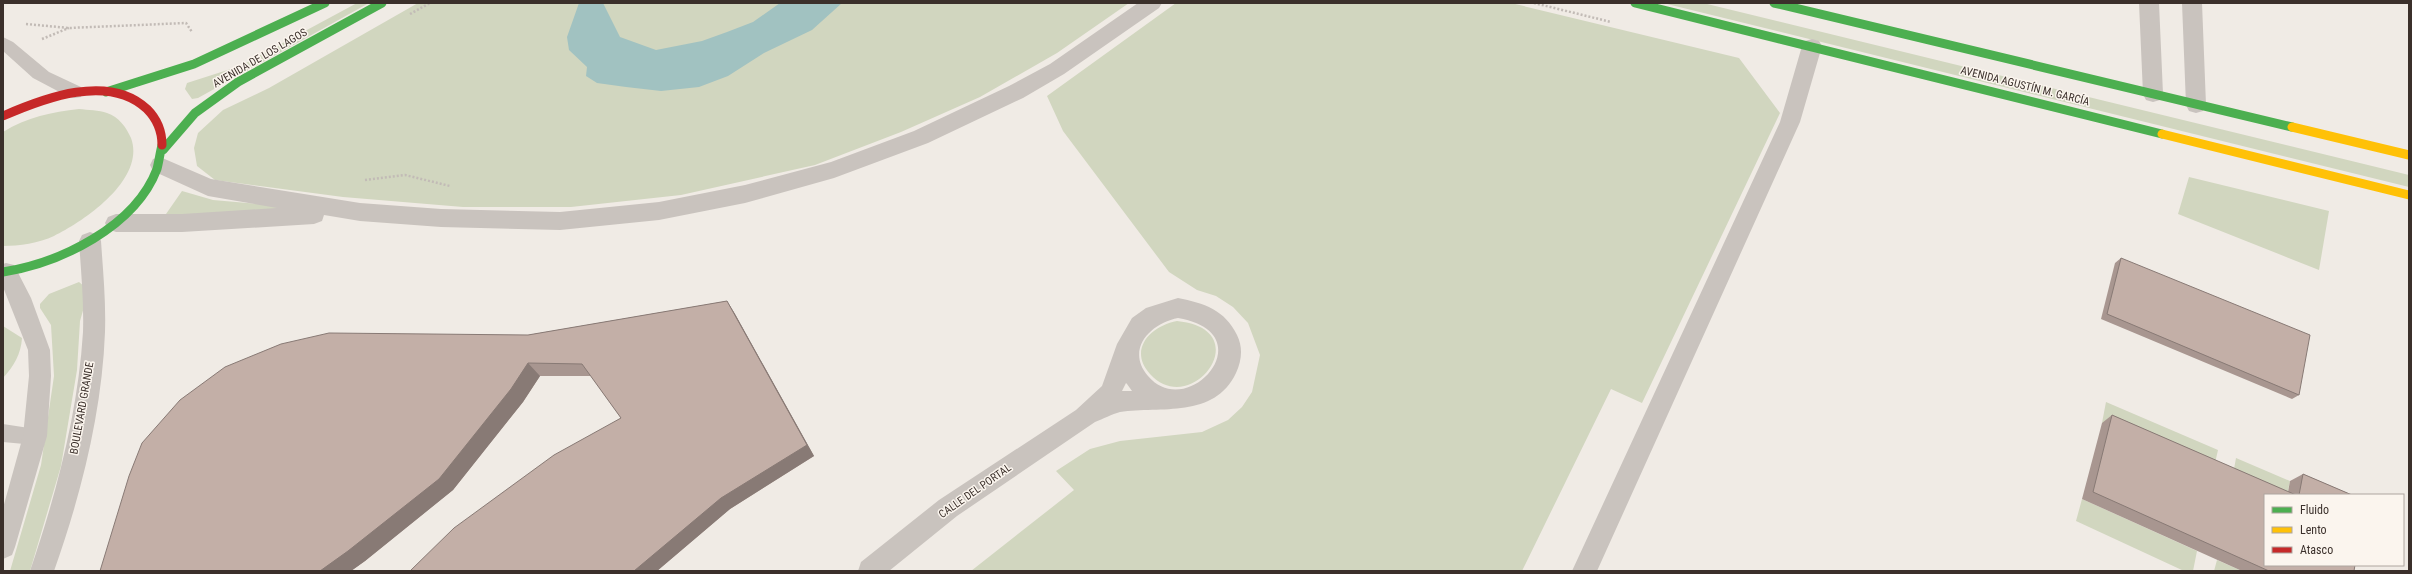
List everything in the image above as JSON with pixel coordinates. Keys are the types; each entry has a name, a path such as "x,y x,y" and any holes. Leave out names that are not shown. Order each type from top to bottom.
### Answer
{"main road":[{"name":"AVENIDA DE LOS LAGOS","path":"106,92 210,57 325,3"},
{"name":"AVENIDA DE LOS LAGOS","path":"5,272 61,255 90,241 116,223 137,202 152,181 161,157 195,113 238,82 382,3"},
{"name":"AVENIDA AGUSTÍN M. GARCÍA","path":"1635,3 2409,195"},
{"name":"AVENIDA AGUSTÍN M. GARCÍA","path":"1774,3 2409,155"},
{"path":"3,116 45,98 75,92 106,92 131,98 150,110 161,128 161,157"}],"street":[{"path":"161,157 208,187 266,198 360,212 441,218 560,221 659,211 745,194 834,170 921,137 1016,92 1057,69 1100,41 1152,3"},
{"path":"2150,3 2153,94"},
{"path":"2192,3 2196,105"},
{"path":"1584,571 1790,122 1812,46"},
{"path":"116,223 182,223 360,212"},
{"name":"BOULEVARD GRANDE","path":"42,571 67,484 81,418 93,343 90,241"},
{"path":"3,547 23,482 35,436 40,376 39,350 20,298 5,272"},
{"path":"1178,308 1195,311 1210,318 1222,329 1229,342 1230,358 1226,372 1217,385 1202,395 1185,399 1168,398 1117,402 1084,417 1110,394 1118,376 1128,344 1136,330 1147,319 1161,311 1178,308"},
{"path":"1128,344 1127,358 1131,372 1140,384 1152,394 1168,398"},
{"name":"CALLE DEL PORTAL","path":"870,571 948,508 1084,417"}],"lane":[{"path":"3,43 45,78 75,92"},
{"path":"3,433 35,436"}],"path":[{"path":"24,24 69,28 186,23 210,57"},
{"path":"364,181 405,175 451,186"}],"green space":[{"path":"357,3 369,3 198,98 192,99 185,89 187,83 240,66"},
{"path":"418,3 1129,3 1057,53 980,97 901,132 815,165 681,195 571,207 463,207 343,197 215,180 197,166 194,148 198,133 223,110 269,88"},
{"path":"1176,3 1511,3 1739,58 1780,113 1642,403 1611,389 1522,571 971,571 1074,490 1056,471 1090,449 1120,441 1202,432 1228,420 1242,407 1252,392 1260,355 1248,323 1233,307 1216,296 1197,290 1169,272 1063,131 1047,96"},
{"path":"1663,3 1703,3 2409,175 2409,187"},
{"path":"79,109 107,113 122,123 131,138 133,153 130,168 110,197 96,209 67,229 54,236 35,242 22,245 3,246 3,132 21,122 30,119"},
{"path":"2189,177 2329,211 2319,270 2178,214"},
{"path":"182,191 213,200 304,208 204,215 166,214"},
{"path":"79,282 85,287 86,300 80,321 77,370 61,466 30,571 10,571 41,465 54,376 51,325 40,308 40,304 49,294"},
{"path":"1177,321 1201,327 1213,339 1216,353 1210,368 1199,380 1183,386 1167,385 1150,374 1144,365 1141,356 1145,340 1151,334 1158,328"},
{"path":"3,326 22,338 16,360 3,378"},
{"path":"2106,402 2218,450 2213,472 2102,423"},
{"path":"2236,458 2290,481 2287,494 2264,494 2232,480"},
{"path":"2082,499 2197,551 2193,571 2184,571 2076,521"},
{"path":"2217,560 2242,571 2214,571"}],"water":[{"path":"579,3 603,3 620,37 656,50 702,41 727,32 753,22 780,3 842,3 812,30 764,53 728,76 699,87 661,91 597,83 586,76 587,67 569,50 567,37"}],"building":[{"path":"2121,258 2310,335 2299,395 2107,314"},
{"path":"727,301 807,445 721,498 634,571 410,571 454,528 554,455 621,418 582,364 528,363 511,389 439,479 348,551 320,571 100,571 129,476 142,443 180,400 225,367 281,344 329,333 528,335"},
{"path":"2112,415 2294,494 2264,494 2264,566 2355,566 2354,571 2269,571 2093,492"},
{"path":"2303,474 2350,494 2299,494"}],"traffic: fast":[{"path":"106,92 194,64 325,3"},
{"path":"163,150 195,113 238,82 382,3"},
{"path":"1635,3 2162,134"},
{"path":"1774,3 2292,127"},
{"path":"3,272 27,268 53,260 79,247 104,231 126,213 144,192 157,169 162,145"}],"traffic: slow":[{"path":"2292,127 2409,155"},
{"path":"2162,134 2409,195"}],"traffic: jam":[{"path":"3,116 58,96 80,92 101,91 121,94 139,101 152,114 160,129 162,145"}]}
